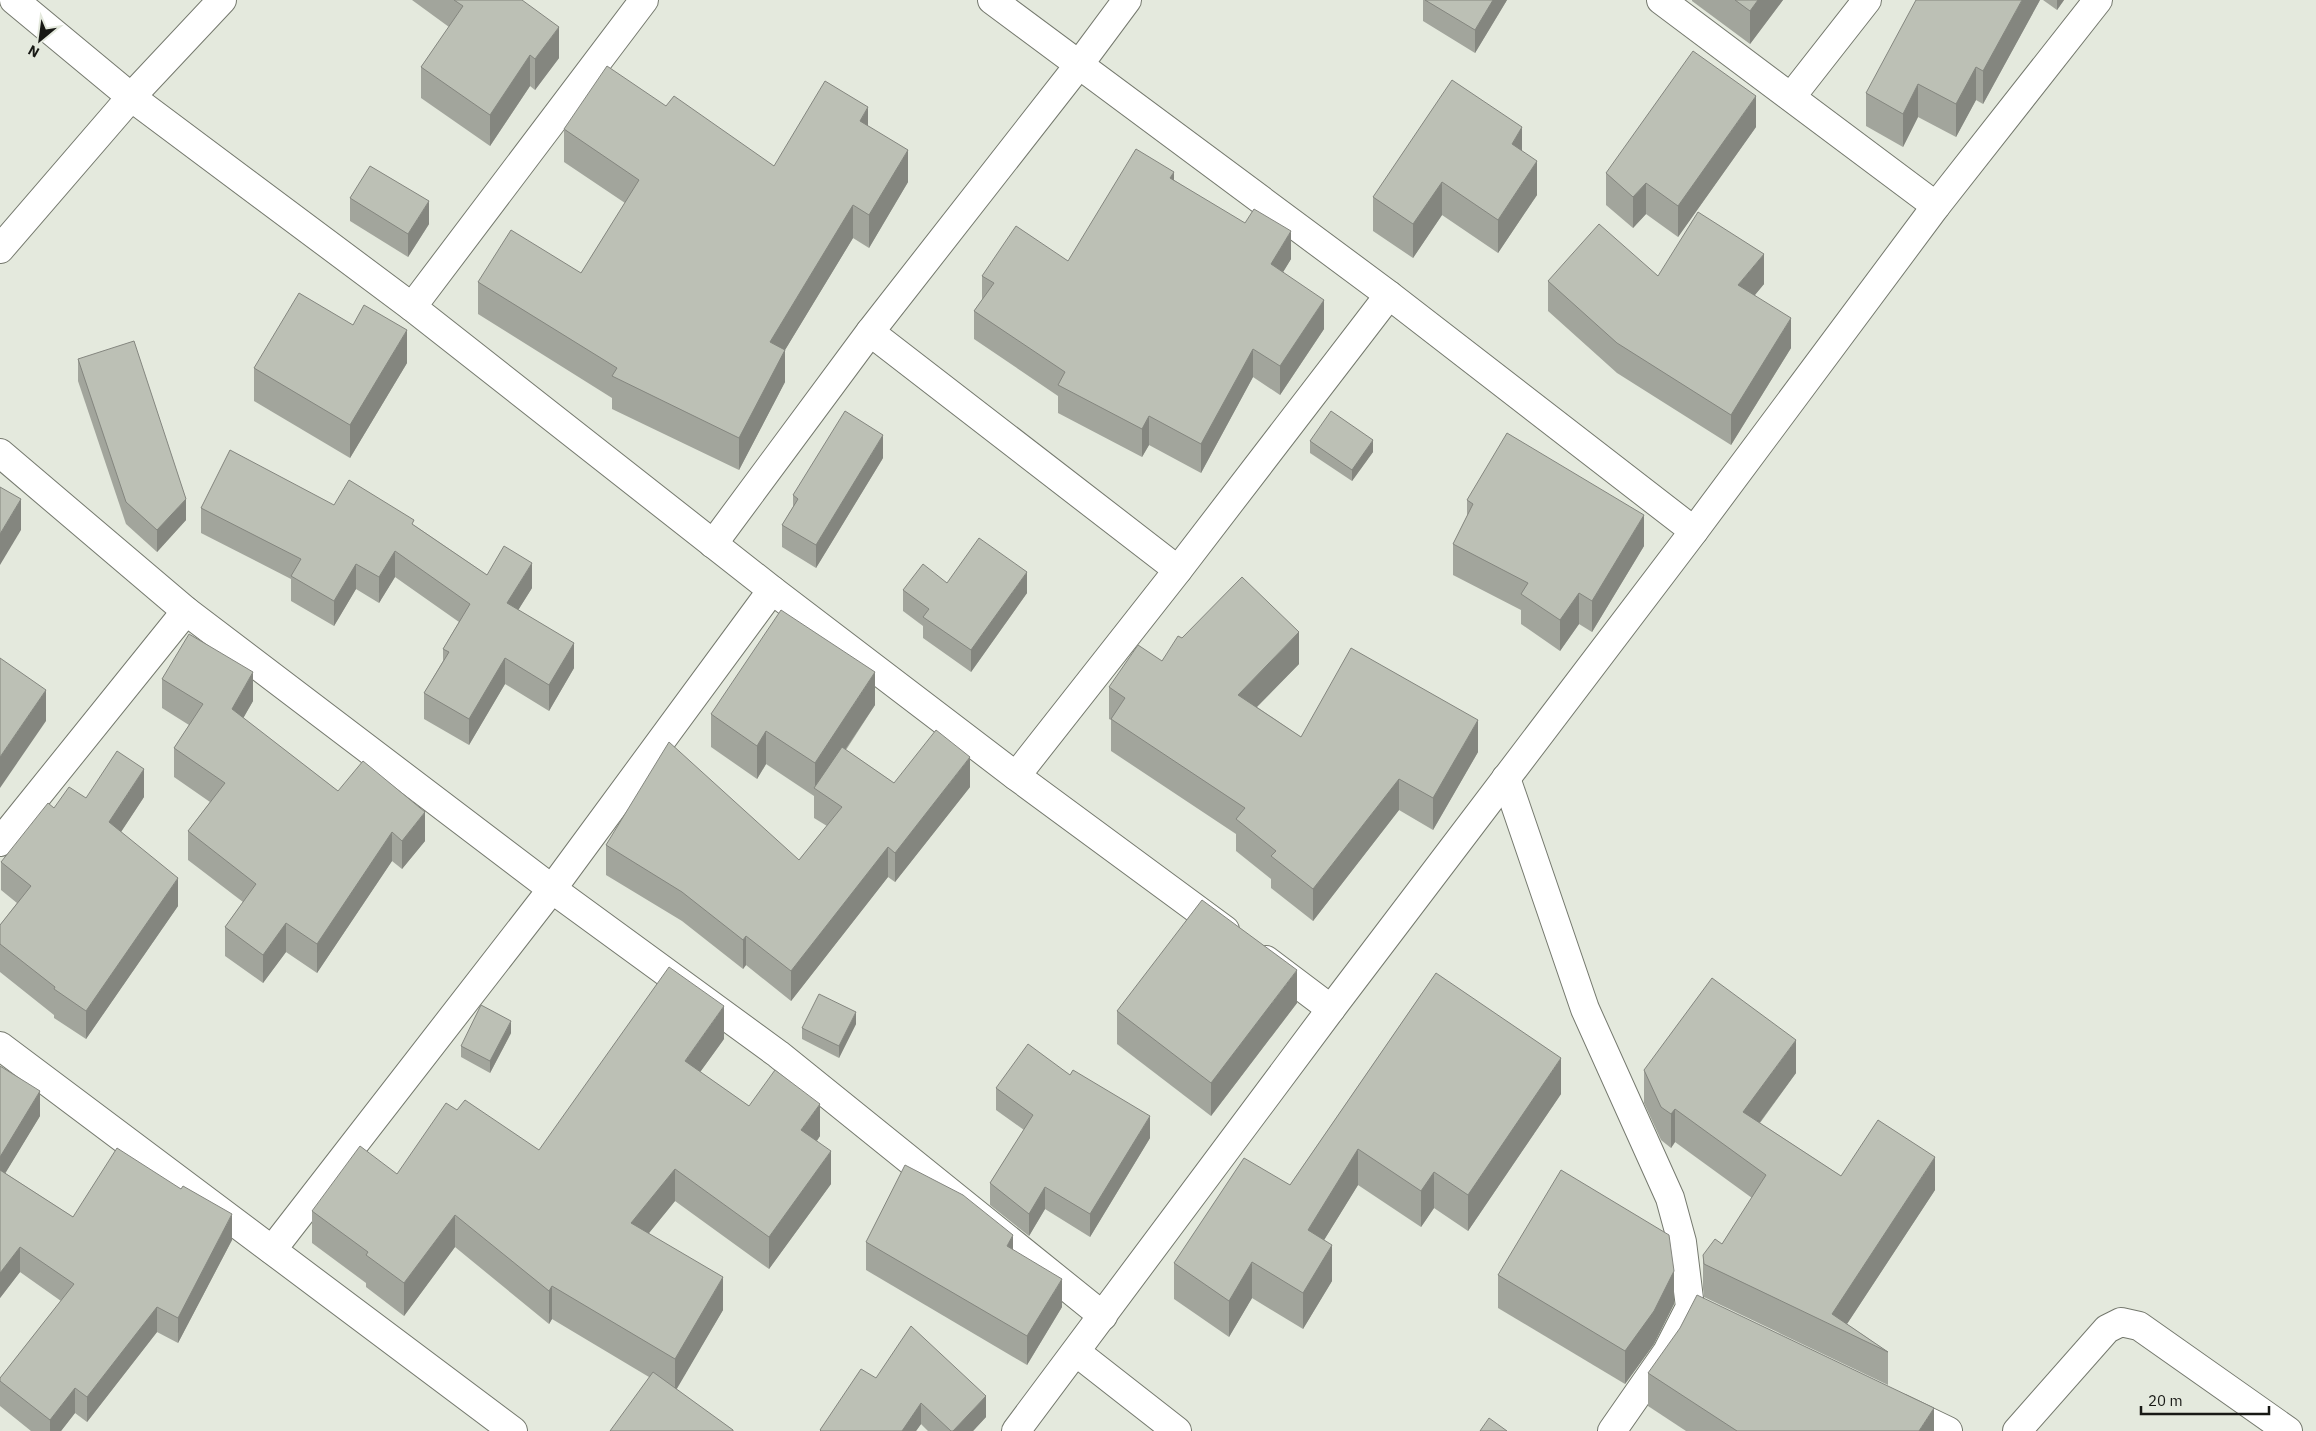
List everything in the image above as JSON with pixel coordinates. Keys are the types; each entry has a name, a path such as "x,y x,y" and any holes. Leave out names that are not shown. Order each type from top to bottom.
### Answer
{"street":[{"path":"14,0 131,97 412,307 772,590 1016,776 1331,1009"},
{"path":"0,249 131,97 222,0"},
{"path":"412,307 644,0"},
{"path":"992,0 1078,66 1389,295 1694,532"},
{"path":"712,544 870,332 1078,66 1127,0"},
{"path":"1661,0 1936,206"},
{"path":"1791,97 1867,0"},
{"path":"1016,1431 1331,1009 1694,532 1936,206 2098,0"},
{"path":"1016,776 1178,570 1389,295"},
{"path":"870,332 1178,570"},
{"path":"0,453 186,611 552,889 778,1054 1103,1316"},
{"path":"272,1250 552,889 772,590"},
{"path":"0,842 186,611"},
{"path":"1506,778 1585,1009 1670,1198 1682,1242 1690,1307 1667,1352 1612,1431"},
{"path":"0,1046 513,1431"},
{"path":"1690,1307 1717,1320"},
{"path":"2017,1431 2107,1329 2121,1322 2139,1326 2288,1431"},
{"path":"1076,1352 1177,1431"},
{"path":"1877,1397 1948,1431"}],"building":[{"path":"454,0 522,0 559,27 535,59 530,55 490,115 421,67 463,6"},
{"path":"1425,0 1493,0 1475,30"},
{"path":"1735,0 1758,0 1750,11"},
{"path":"1916,0 2022,0 1983,71 1976,67 1956,104 1918,84 1903,114 1866,93"},
{"path":"1693,51 1756,96 1678,206 1646,183 1633,197 1606,173"},
{"path":"607,66 666,106 674,96 774,166 825,81 868,107 860,121 908,150 869,215 853,205 770,342 785,350 739,438 612,376 617,368 478,282 511,230 581,273 639,180 564,129"},
{"path":"1452,80 1522,127 1512,144 1537,161 1498,220 1442,182 1413,224 1373,197"},
{"path":"1136,149 1174,172 1170,178 1245,223 1254,209 1291,231 1271,264 1324,300 1280,366 1253,349 1201,444 1149,416 1142,429 1058,385 1065,372 974,311 994,283 982,276 1016,226 1068,261"},
{"path":"370,166 429,201 408,234 350,198"},
{"path":"1698,212 1764,254 1738,285 1791,318 1731,415 1617,343 1548,281 1599,224 1658,276"},
{"path":"299,293 353,325 364,305 407,330 350,425 254,368"},
{"path":"134,341 186,499 157,530 126,502 78,359"},
{"path":"845,411 883,435 816,545 782,525 798,499 793,495"},
{"path":"1331,411 1373,440 1352,470 1310,441"},
{"path":"1507,433 1644,515 1592,601 1579,593 1560,620 1521,594 1528,583 1453,544 1473,504 1467,500"},
{"path":"230,450 334,505 349,480 414,520 412,524 487,575 504,546 532,563 507,603 574,643 549,685 505,658 469,719 424,693 449,652 443,649 470,604 395,551 379,577 356,564 334,601 291,576 301,559 201,508"},
{"path":"0,487 21,499 0,534"},
{"path":"979,538 1027,572 971,650 923,617 929,609 903,590 923,564 947,583"},
{"path":"1242,577 1299,632 1238,695 1301,737 1351,648 1478,720 1433,798 1399,779 1313,889 1271,856 1276,851 1236,819 1245,808 1111,719 1125,698 1109,687 1138,645 1162,661 1178,636 1182,638"},
{"path":"781,610 875,672 815,763 766,731 757,746 711,714"},
{"path":"189,634 253,672 232,709 338,791 363,761 425,812 402,841 392,832 317,944 286,923 263,955 225,927 256,884 188,831 225,783 174,748 203,704 162,679"},
{"path":"0,658 46,690 0,757"},
{"path":"936,730 970,757 895,853 888,847 791,971 746,936 743,940 682,892 606,845 669,742 799,860 842,807 814,788 842,747 894,783"},
{"path":"117,751 144,769 109,822 178,878 86,1011 54,989 55,987 0,944 0,925 31,886 1,862 48,803 54,808 69,787 86,798"},
{"path":"1202,900 1297,970 1211,1083 1117,1011"},
{"path":"669,967 724,1006 685,1061 749,1106 775,1070 820,1104 801,1130 831,1151 769,1237 675,1169 631,1223 723,1277 675,1359 552,1286 549,1291 455,1215 404,1283 366,1255 368,1252 312,1211 360,1146 397,1174 446,1103 457,1110 465,1100 539,1150"},
{"path":"1436,973 1561,1058 1468,1195 1434,1172 1421,1191 1358,1149 1308,1230 1332,1245 1303,1293 1252,1262 1229,1301 1174,1263 1244,1158 1290,1185"},
{"path":"1712,978 1796,1040 1743,1112 1841,1176 1878,1120 1935,1157 1832,1314 1888,1352 1704,1264 1703,1255 1715,1239 1722,1244 1766,1175 1675,1109 1671,1114 1661,1107 1644,1070"},
{"path":"819,994 856,1012 839,1046 802,1028"},
{"path":"481,1005 511,1021 490,1061 461,1046"},
{"path":"1028,1044 1070,1075 1073,1070 1150,1116 1090,1214 1045,1187 1029,1214 990,1183 1033,1115 996,1088"},
{"path":"0,1066 40,1091 0,1157"},
{"path":"117,1148 181,1189 183,1186 232,1214 178,1318 157,1307 87,1397 75,1388 50,1420 0,1381 0,1378 74,1284 20,1247 0,1273 0,1170 73,1217"},
{"path":"905,1165 963,1195 1013,1235 1007,1246 1062,1279 1027,1336 866,1242"},
{"path":"1561,1170 1669,1235 1674,1271 1654,1311 1625,1351 1498,1275"},
{"path":"1697,1295 1934,1408 1919,1431 1737,1431 1648,1373 1680,1328"},
{"path":"911,1326 986,1396 953,1431 921,1403 902,1431 821,1431 861,1369 876,1378"},
{"path":"653,1372 733,1430 733,1431 610,1431"},
{"path":"1489,1418 1507,1431 1480,1431"}]}
